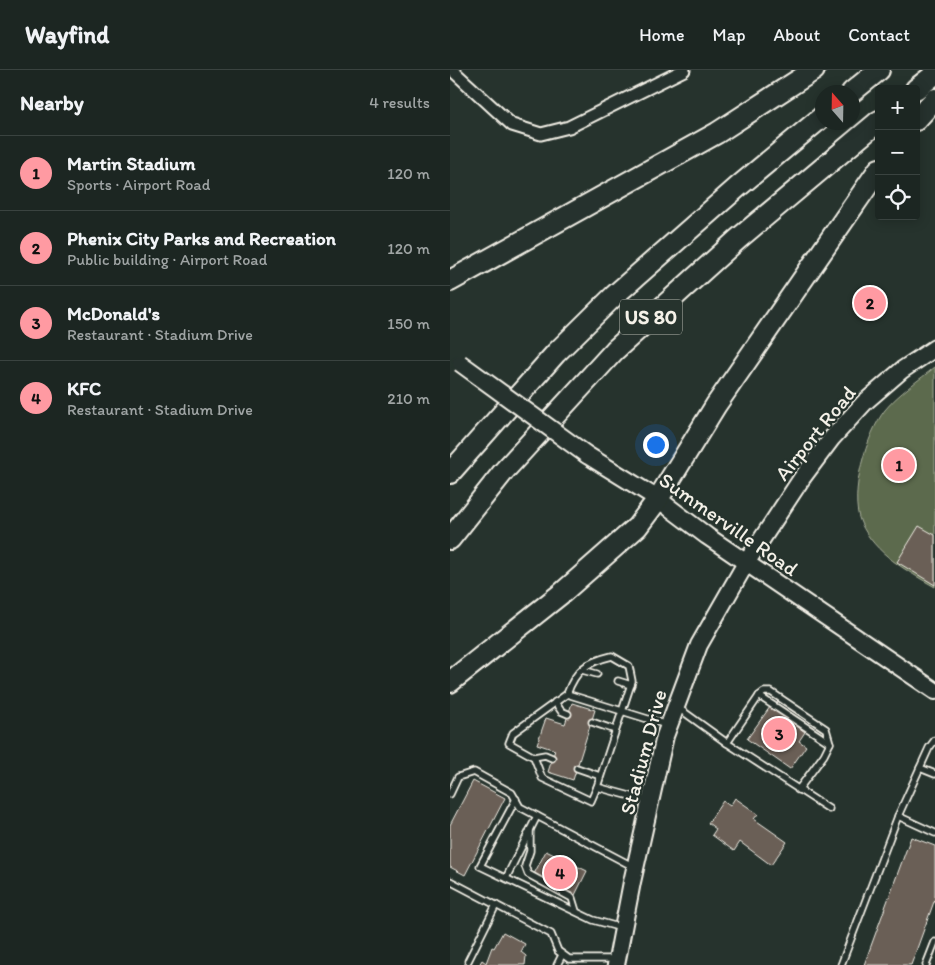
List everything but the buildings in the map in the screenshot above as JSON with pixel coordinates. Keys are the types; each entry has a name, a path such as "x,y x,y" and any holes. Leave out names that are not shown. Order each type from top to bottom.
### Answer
{"highway":[{"path":"450,281 716,133 814,70"},
{"path":"860,85 879,70"},
{"path":"920,86 935,74"},
{"path":"920,116 935,99"},
{"name":"US 80","path":"450,473 556,353 615,295 739,186 815,123"},
{"name":"US 80","path":"450,539 504,471 615,350 731,246 875,124"},
{"path":"450,682 625,540 658,499 722,396 875,174"}],"street":[{"path":"452,70 512,125 541,134 569,126 684,70"},
{"name":"Airport Road","path":"746,563 802,478 832,438 865,402 902,370 935,348"},
{"name":"Summerville Road","path":"455,360 587,456 658,499 746,563 935,690"},
{"name":"Stadium Drive","path":"617,962 635,868 669,726 699,645 746,563"}],"lane":[{"path":"612,656 629,666 632,681 630,685 591,801 542,778 534,758 509,744 513,733 567,694 573,677 593,660 612,656"},
{"path":"582,670 597,674"},
{"path":"618,681 630,685"},
{"path":"727,743 764,692 770,692 826,728 830,742 824,755 798,790"},
{"path":"567,694 669,726"},
{"path":"760,696 830,742"},
{"path":"555,702 560,712 568,714"},
{"path":"676,706 727,743 829,809"},
{"path":"592,722 615,730"},
{"path":"841,965 898,816 935,740"},
{"path":"534,758 545,755 552,758"},
{"path":"577,768 600,776"},
{"path":"920,768 935,774"},
{"path":"450,794 458,777 474,772 512,793 520,807 635,868"},
{"path":"597,787 650,801"},
{"path":"516,799 480,866 593,920 623,928"},
{"path":"506,878 537,816"},
{"path":"898,816 935,833"},
{"path":"530,830 530,851 524,866 528,874 572,898 576,911"},
{"path":"450,881 551,934 558,951 569,959 617,962"},
{"path":"468,961 496,905"},
{"path":"926,965 935,942"},
{"path":"557,965 562,955"}],"green space":[{"path":"935,367 935,587 893,561 875,544 861,523 857,497 861,465 878,420 896,398"}],"place":[{"name":"Phenix City Parks and Recreation","path":"870,303"},
{"name":"Martin Stadium","path":"899,465"},
{"name":"McDonald's","path":"779,734"},
{"name":"KFC","path":"560,873"}]}
